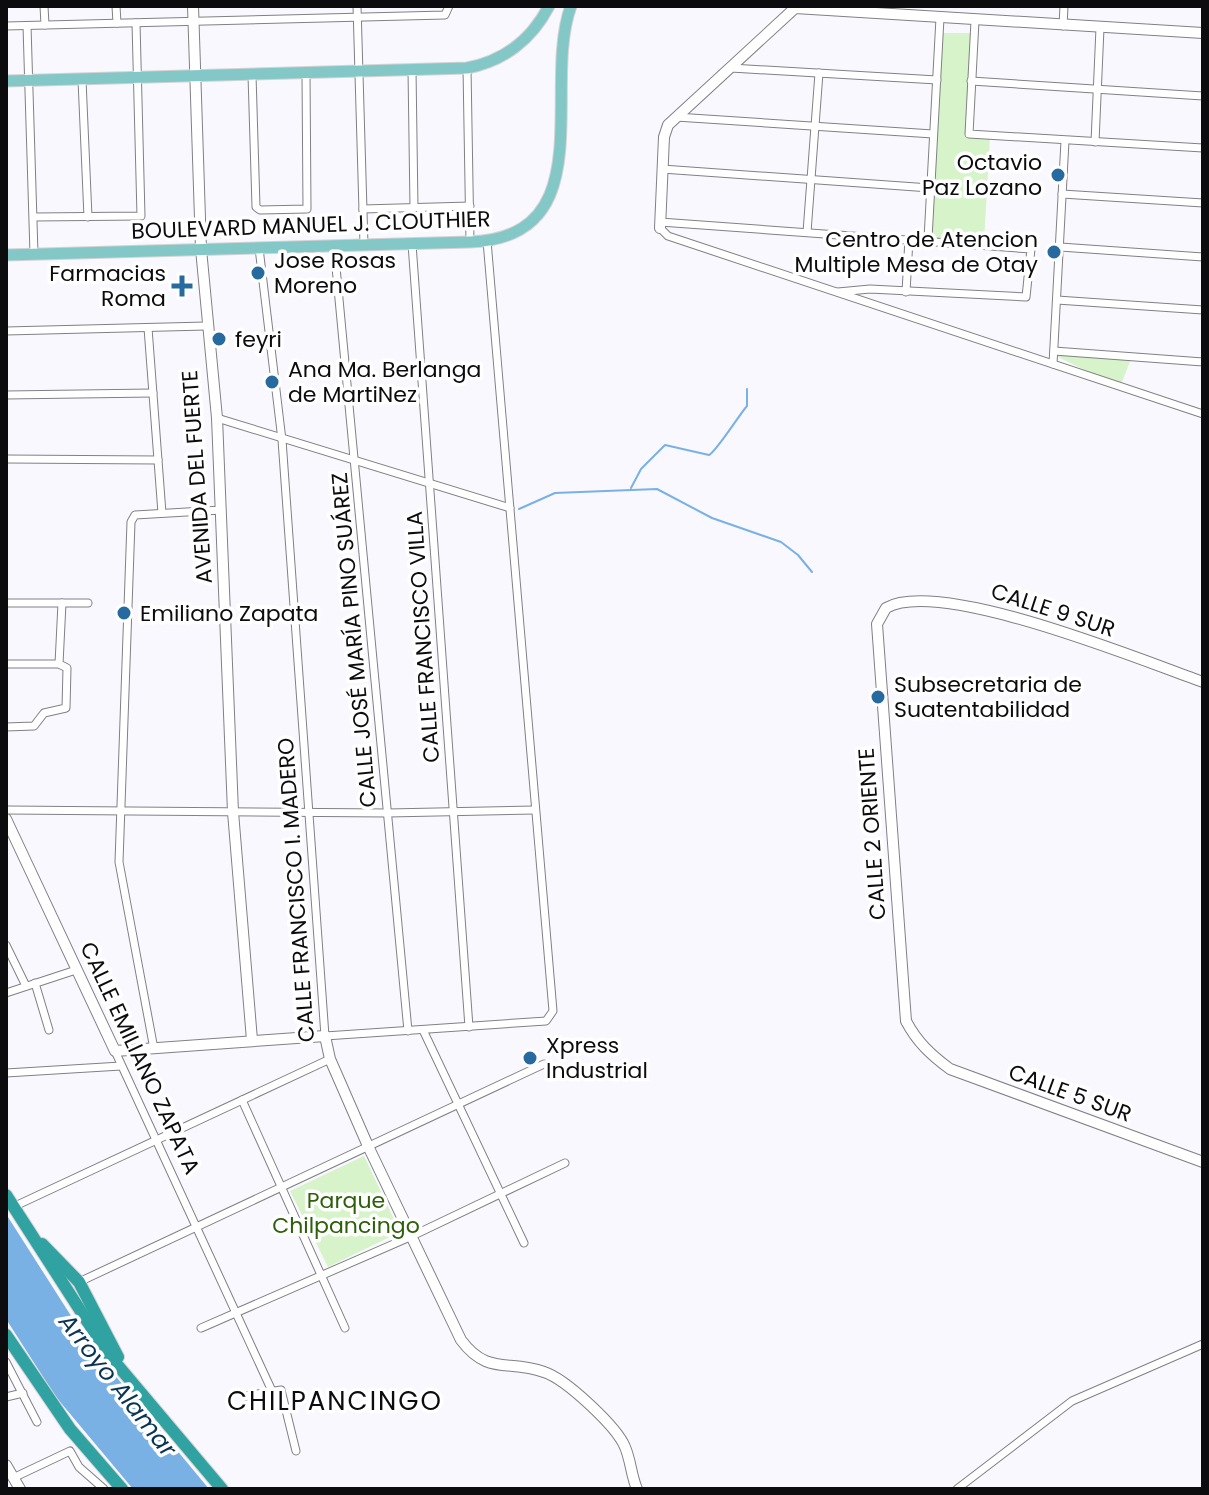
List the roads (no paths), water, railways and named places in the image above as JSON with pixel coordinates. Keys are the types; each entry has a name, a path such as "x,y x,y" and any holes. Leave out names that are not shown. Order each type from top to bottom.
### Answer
{"highway":[{"path":"6,1195 88,1325 129,1379 222,1489"},
{"path":"23,1224 79,1282 129,1379"},
{"path":"6,1335 70,1429 122,1489"}],"main road":[{"path":"6,81 467,68 514,49 539,24 549,6"},
{"name":"BOULEVARD MANUEL J. CLOUTHIER","path":"6,255 502,240 534,220 553,188 562,152 559,69 571,6"}],"street":[{"path":"44,6 45,25"},
{"path":"116,6 117,23"},
{"name":"AVENIDA DEL FUERTE","path":"193,6 201,249 217,418 233,812 252,1040"},
{"path":"357,6 364,245"},
{"path":"1063,26 1064,6"},
{"path":"1203,33 975,21 797,7 675,117 665,130 660,225 668,236 1203,414"},
{"path":"6,26 357,17 448,9"},
{"path":"928,239 940,18"},
{"path":"975,21 969,134 1203,148"},
{"path":"34,217 141,216 136,23"},
{"path":"27,26 34,254"},
{"path":"1095,142 1100,28"},
{"path":"467,68 470,242"},
{"path":"730,68 937,80"},
{"path":"412,70 414,208"},
{"path":"252,75 257,209 307,209 306,73"},
{"path":"807,232 819,73"},
{"path":"82,80 88,217"},
{"path":"971,81 1203,96"},
{"path":"675,117 933,134"},
{"path":"1053,364 1065,141"},
{"path":"662,169 930,188"},
{"path":"1062,194 1203,203"},
{"path":"363,209 470,206"},
{"path":"660,225 928,239 1028,246 1031,249 1027,296 862,289 838,292"},
{"path":"906,292 909,239"},
{"path":"115,1051 469,1027 552,1017 487,241"},
{"name":"CALLE FRANCISCO VILLA","path":"412,244 469,1027"},
{"name":"CALLE JOSÉ MARÍA PINO SUÁREZ","path":"334,246 408,1031"},
{"path":"1060,247 1203,257"},
{"name":"CALLE FRANCISCO I. MADERO","path":"259,248 282,440 325,1036 330,1059 461,1340 475,1358 548,1373 616,1428 627,1450 637,1489"},
{"path":"1057,300 1203,310"},
{"path":"6,331 206,326"},
{"path":"148,328 162,513"},
{"path":"1054,351 1203,362"},
{"path":"6,395 153,393"},
{"path":"217,418 510,508"},
{"path":"6,459 158,460"},
{"path":"155,1049 119,873 133,517 221,510"},
{"name":"CALLE 9 SUR","path":"886,608 900,602 982,607 1203,682"},
{"path":"6,603 88,603"},
{"path":"59,664 62,603"},
{"name":"CALLE 2 ORIENTE","path":"886,608 877,624 906,1021 928,1053"},
{"path":"6,664 59,664 67,668 66,708 44,713 34,726 6,727"},
{"path":"6,810 388,813 535,810"},
{"name":"CALLE EMILIANO ZAPATA","path":"6,819 272,1391 281,1390 296,1451"},
{"path":"6,945 26,986"},
{"path":"6,993 76,970"},
{"path":"35,983 49,1030"},
{"path":"423,1030 524,1243"},
{"name":"CALLE 5 SUR","path":"928,1053 950,1069 1203,1162"},
{"path":"13,1207 330,1059"},
{"path":"79,1282 544,1064"},
{"path":"6,1073 121,1066"},
{"path":"242,1100 345,1328"},
{"path":"201,1328 412,1236 500,1191 565,1163"},
{"path":"957,1489 1072,1401 1203,1344"},
{"path":"6,1362 37,1422"},
{"path":"246,1396 272,1391"},
{"path":"6,1397 23,1393"},
{"path":"13,1478 70,1451 79,1467 104,1489"},
{"path":"6,1465 20,1489"}],"water":[{"name":"Arroyo Alamar","path":"6,1214 89,1344 209,1489 133,1489 56,1397 6,1319"}],"waterway":[{"path":"631,488 641,469 665,445 709,455 747,406 747,389"},
{"path":"519,509 555,493 657,489 712,518 781,542 798,555 812,572"}],"place":[{"name":"Octavio Paz Lozano","path":"1058,175"},
{"name":"Centro de Atencion Multiple Mesa de Otay","path":"1054,252"},
{"name":"Jose Rosas Moreno","path":"258,273"},
{"name":"Farmacias Roma","path":"182,286"},
{"name":"feyri","path":"219,339"},
{"name":"Ana Ma. Berlanga de MartiNez","path":"272,382"},
{"name":"Emiliano Zapata","path":"124,613"},
{"name":"Subsecretaria de Suatentabilidad","path":"878,697"},
{"name":"Xpress Industrial","path":"530,1058"}],"district":[{"name":"CHILPANCINGO","path":"335,1401"}],"park label":[{"name":"Parque Chilpancingo","path":"346,1212"}]}
